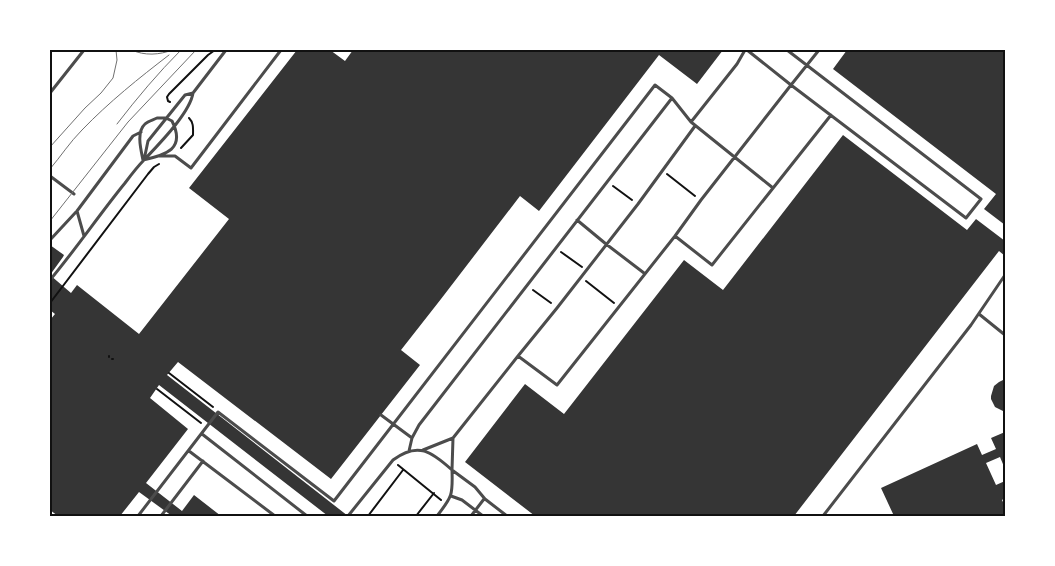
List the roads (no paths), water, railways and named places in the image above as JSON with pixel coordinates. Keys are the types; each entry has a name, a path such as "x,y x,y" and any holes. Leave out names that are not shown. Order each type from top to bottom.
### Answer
{"lane":[{"path":"50,94 83,52 77,50"},
{"path":"50,280 143,160 174,126 192,100 193,93 226,50"},
{"path":"143,160 160,156 175,156 191,168 281,50"},
{"path":"691,122 746,50 966,218 981,198 787,50"},
{"path":"518,356 557,385 819,50"},
{"path":"138,516 218,412 334,501 655,85 672,98 695,126 773,188"},
{"path":"143,160 148,140 185,95 193,93"},
{"path":"409,451 412,438 419,425 672,98"},
{"path":"675,236 712,265 831,115"},
{"path":"143,160 142,128 157,118 166,118 172,121 177,136 172,150 160,156"},
{"path":"348,516 398,456 409,451 423,450 453,438 663,172 695,126"},
{"path":"50,240 76,211 133,136 141,132"},
{"path":"50,176 74,194"},
{"path":"76,211 84,237"},
{"path":"577,220 644,274"},
{"path":"823,516 971,325 1005,276"},
{"path":"978,314 1005,335"},
{"path":"381,415 412,438"},
{"path":"202,434 307,516"},
{"path":"437,516 451,496 453,486 453,438"},
{"path":"423,450 438,457 474,487 484,499 507,516"},
{"path":"189,451 275,516"},
{"path":"161,516 203,461"},
{"path":"451,496 462,500 483,516"},
{"path":"471,516 484,499"}],"tram line":[{"path":"50,147 113,78 117,60 116,50"},
{"path":"132,50 152,54 172,50"},
{"path":"117,124 181,50"},
{"path":"50,221 128,122 196,50"},
{"path":"50,169 73,139 92,120 124,91 169,55"}]}
